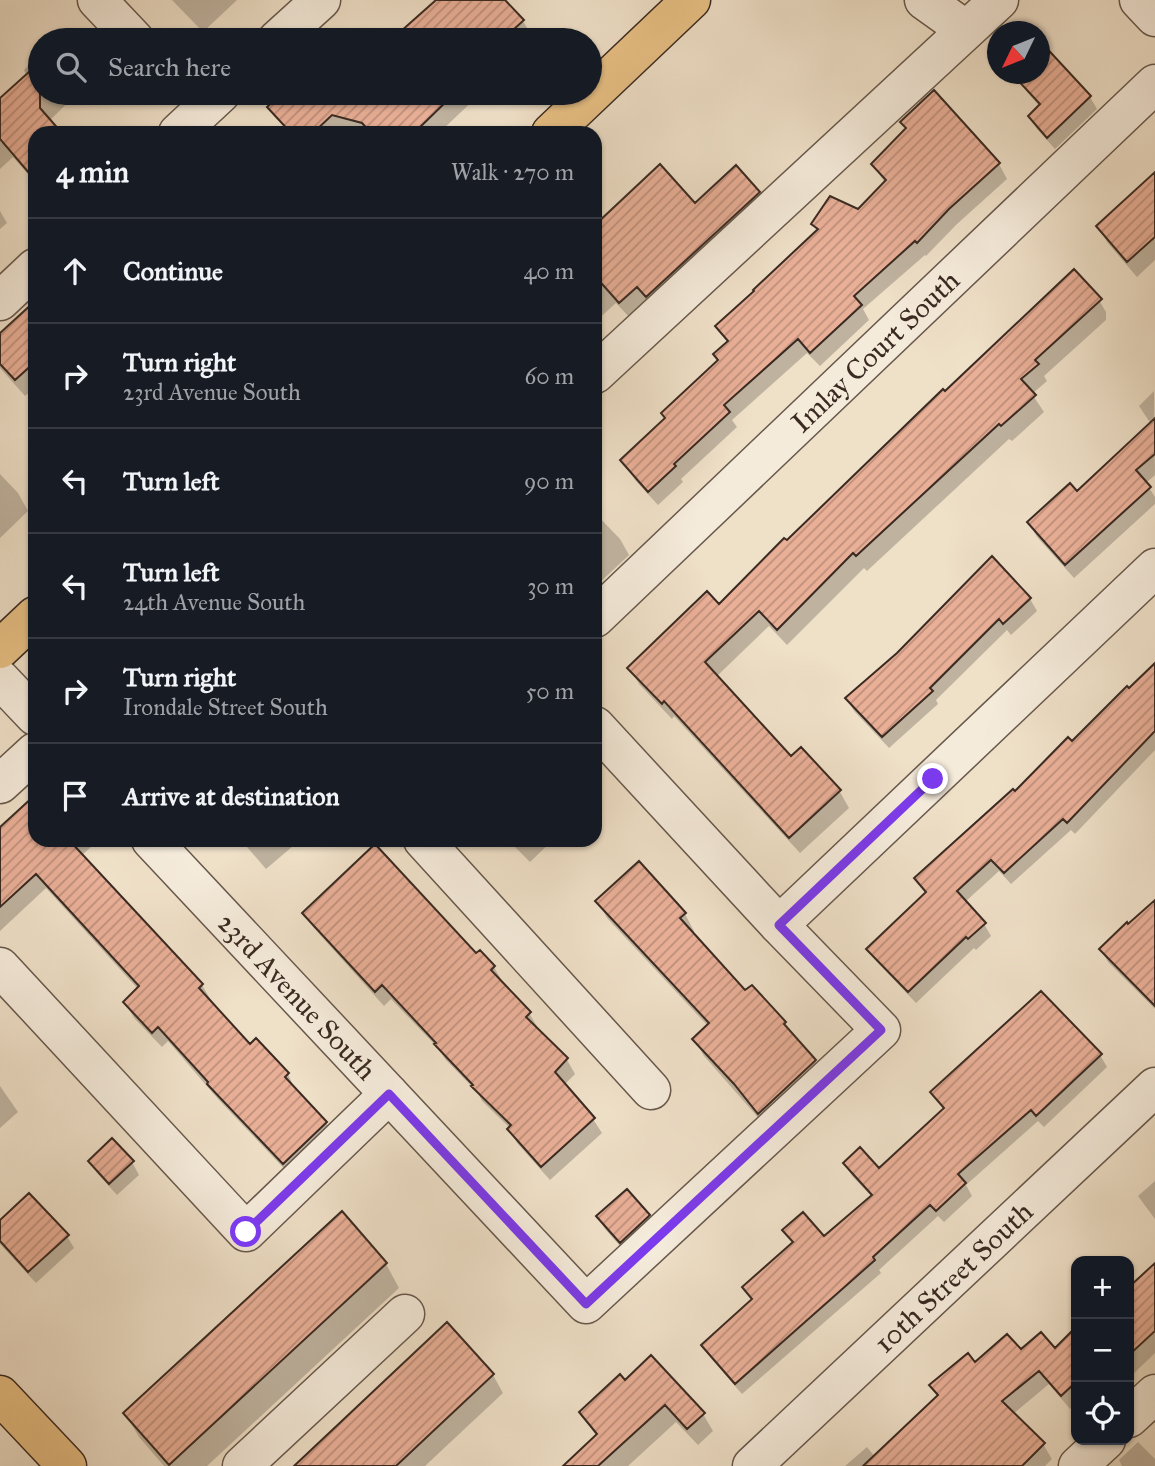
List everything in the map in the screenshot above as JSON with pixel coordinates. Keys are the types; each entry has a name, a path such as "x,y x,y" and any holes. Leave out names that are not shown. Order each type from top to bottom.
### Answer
{"main road":[{"path":"602,85 691,0"},
{"path":"558,126 580,105"},
{"path":"0,649 28,623"},
{"path":"0,1395 66,1466"}],"street":[{"path":"97,0 124,28"},
{"path":"290,28 321,0"},
{"path":"924,0 966,30"},
{"path":"602,368 999,0"},
{"path":"1139,0 1155,17"},
{"name":"Imlay Court South","path":"602,611 1155,84"},
{"path":"0,301 28,275"},
{"path":"602,734 779,925 1155,568"},
{"path":"0,679 28,709"},
{"path":"0,784 28,758"},
{"name":"23rd Avenue South","path":"158,847 586,1304 881,1030 779,925"},
{"path":"429,847 650,1090"},
{"path":"0,967 246,1232 389,1094"},
{"name":"10th Street South","path":"752,1466 1155,1087"},
{"path":"242,1466 405,1314"},
{"path":"1134,1413 1155,1394"},
{"path":"1078,1466 1101,1445"}],"building":[{"path":"436,0 505,0 524,20 515,28 404,28"},
{"path":"1050,52 1091,96 1047,138 1028,116 1040,104 1021,84 1050,84"},
{"path":"28,73 28,105 40,105 56,126 28,126 28,172 0,139 0,98"},
{"path":"934,90 1000,163 949,209 917,243 915,241 854,296 862,305 810,353 798,339 724,405 730,412 648,492 620,460 665,418 661,413 718,360 713,354 728,341 715,326 818,229 811,224 830,196 858,209 886,180 871,164 906,128 900,122"},
{"path":"443,105 421,126 365,126 332,115 320,126 285,126 267,107"},
{"path":"660,164 695,203 736,165 760,192 646,297 637,287 619,303 602,284 602,218"},
{"path":"1155,172 1155,237 1127,262 1096,226"},
{"path":"1074,269 1102,299 1035,360 1039,364 1021,379 1036,395 1001,426 999,424 856,556 853,553 777,630 759,611 705,662 791,756 801,747 841,790 789,838 664,701 662,704 627,668 707,591 719,604 784,538 787,540 943,389 945,391"},
{"path":"28,307 28,368 15,380 0,364 0,333"},
{"path":"1155,418 1155,454 1136,470 1151,487 1065,565 1027,522 1070,483 1077,491"},
{"path":"992,556 1031,598 1003,624 999,619 930,688 933,691 882,737 845,698 897,653"},
{"path":"1155,663 1155,731 1067,823 1063,819 1004,873 991,860 957,891 986,923 968,939 966,937 908,992 866,949 926,892 914,878 1013,789 1015,791 1068,737 1072,741 1127,686 1129,688"},
{"path":"28,801 28,847 76,847 203,984 199,988 250,1044 256,1038 289,1073 285,1077 327,1122 283,1164 207,1084 158,1027 152,1033 123,1002 139,986 36,874 0,907 0,827"},
{"path":"372,847 378,847 476,953 480,950 495,966 491,970 531,1012 526,1017 568,1058 555,1072 595,1118 541,1167 507,1129 511,1125 471,1086 473,1085 382,985 375,992 302,913"},
{"path":"639,861 686,913 680,918 745,990 752,985 816,1060 758,1114 692,1039 709,1023 595,901"},
{"path":"1155,900 1155,1006 1099,949"},
{"path":"1041,991 1102,1054 1036,1116 1031,1110 958,1174 966,1183 936,1211 930,1205 873,1257 875,1260 735,1384 701,1345 752,1299 742,1287 793,1242 782,1230 803,1212 824,1236 872,1195 843,1163 860,1147 879,1168 944,1108 930,1092"},
{"path":"112,1138 134,1161 109,1184 88,1161"},
{"path":"627,1189 650,1215 620,1243 596,1216"},
{"path":"29,1193 69,1235 28,1272 0,1241 0,1220"},
{"path":"342,1211 387,1263 169,1465 123,1413"},
{"path":"1155,1263 1155,1331 1134,1350 1134,1319 1134,1282"},
{"path":"447,1322 494,1374 396,1466 294,1466"},
{"path":"1041,1332 1055,1348 1071,1332 1071,1387 1061,1396 1039,1371 1002,1401 1045,1443 1022,1466 863,1466 938,1395 929,1385 968,1353 975,1362 1007,1334 1021,1349"},
{"path":"651,1355 705,1413 687,1429 665,1405 598,1466 563,1466 597,1434 579,1412 620,1374 625,1380"}],"route":[{"path":"246,1232 389,1094 586,1304 881,1030 779,925 933,779"}]}
